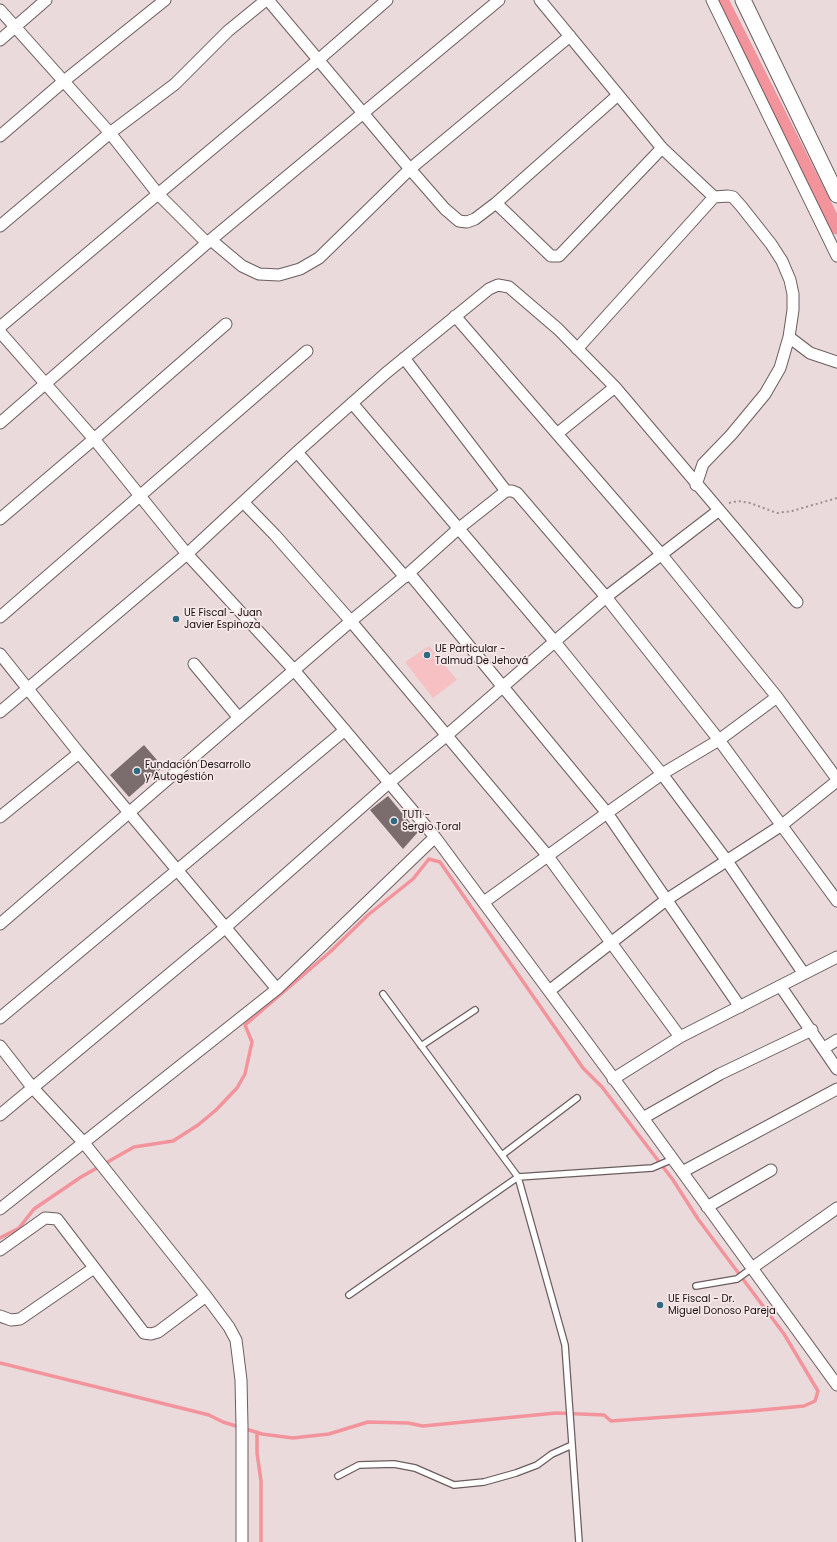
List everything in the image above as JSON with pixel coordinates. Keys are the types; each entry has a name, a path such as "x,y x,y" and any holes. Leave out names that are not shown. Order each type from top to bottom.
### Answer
{"street":[{"path":"0,40 46,0"},
{"path":"0,136 64,81 165,0"},
{"path":"0,226 110,132 175,84 228,31 267,0 362,114 445,209 459,221 467,222 475,219 496,203 618,95"},
{"path":"0,327 317,61 387,0"},
{"path":"0,423 209,241 499,0"},
{"path":"540,0 662,148 714,198"},
{"path":"712,0 837,256"},
{"path":"743,0 837,195"},
{"path":"0,10 110,132 158,194 209,241 242,266 258,274 279,275 300,269 319,258 410,169 570,36"},
{"path":"496,203 551,256 559,256 662,148"},
{"path":"577,349 714,198 728,196 733,198 782,261 790,280 793,294 793,310 789,337 780,368 765,394 703,464 696,484"},
{"path":"0,712 27,687 187,554 297,452 404,358 489,289 498,286 509,287 558,329 615,387 718,511 797,602"},
{"path":"455,316 558,433 661,554 777,697 837,780 782,824 666,900 549,991"},
{"path":"0,519 226,324"},
{"path":"0,332 94,439 187,554 294,670 435,836 643,1118 837,1385"},
{"path":"789,337 810,353 837,362"},
{"path":"0,617 307,351"},
{"path":"404,358 506,491"},
{"path":"558,433 615,387"},
{"path":"352,403 555,642 662,774 727,861 804,974"},
{"path":"297,452 407,575 607,813 740,1007"},
{"path":"0,924 130,814 294,670 407,575 458,529 506,491 517,493 606,597 720,740 837,900"},
{"path":"243,502 275,535 303,569 351,621 547,855 680,1037"},
{"path":"0,1115 226,927 390,782 446,736 606,597 718,511"},
{"path":"0,654 79,753 277,988"},
{"path":"194,664 239,718"},
{"path":"484,902 547,855 662,774 720,740 777,697"},
{"path":"0,1018 178,871 345,730"},
{"path":"0,817 79,753"},
{"path":"0,1209 277,988 435,836"},
{"path":"613,1079 680,1037 781,987 837,957"},
{"path":"781,987 812,1030 837,1069"},
{"path":"643,1118 720,1074 812,1030"},
{"path":"824,1048 837,1040"},
{"path":"0,1046 32,1087 84,1142 206,1296 229,1327 236,1340 242,1411 242,1542"},
{"path":"682,1172 837,1090"},
{"path":"707,1207 771,1170"},
{"path":"752,1268 837,1208"},
{"path":"0,1250 45,1218 52,1217 57,1219 144,1333 151,1334 158,1332 206,1296"},
{"path":"0,1316 11,1320 20,1319 94,1268"}],"lane":[{"path":"383,994 518,1177 565,1345 579,1542"},
{"path":"421,1046 475,1010"},
{"path":"502,1155 577,1098"},
{"path":"349,1294 518,1177 652,1168 673,1159"},
{"path":"696,1286 737,1279 752,1268"},
{"path":"338,1476 359,1465 394,1464 415,1468 454,1485 484,1482 538,1465 552,1454 572,1445"}],"path":[{"path":"718,511 727,504 738,501 777,514 837,498"}],"shaded area":[{"path":"429,646 457,680 433,698 405,662"}],"building":[{"name":"Fundación Desarrollo y Autogestión","path":"144,745 163,767 129,797 110,775"},
{"name":"TUTI - Sergio Toral","path":"388,796 418,832 403,849 370,810"}],"waterway":[{"path":"722,0 837,228"},
{"path":"0,1238 19,1228 34,1209 81,1177 134,1147 173,1141 198,1125 216,1110 237,1088 245,1074 252,1042 245,1025 330,952 368,915 413,879 429,859 440,862 583,1068 602,1087 673,1180 698,1219 784,1334 818,1391 815,1401 804,1406 751,1411 611,1421 604,1415 556,1413 423,1426 408,1423 368,1422 329,1434 293,1438 262,1434 223,1422 209,1415 0,1363"},
{"path":"257,1432 257,1453 261,1481 261,1542"}],"place":[{"name":"UE Fiscal - Juan Javier Espinoza","path":"176,619"},
{"name":"UE Particular - Talmud De Jehová","path":"427,655"},
{"name":"Fundación Desarrollo y Autogestión","path":"137,771"},
{"name":"TUTI - Sergio Toral","path":"394,821"},
{"name":"UE Fiscal - Dr. Miguel Donoso Pareja","path":"660,1305"}]}
